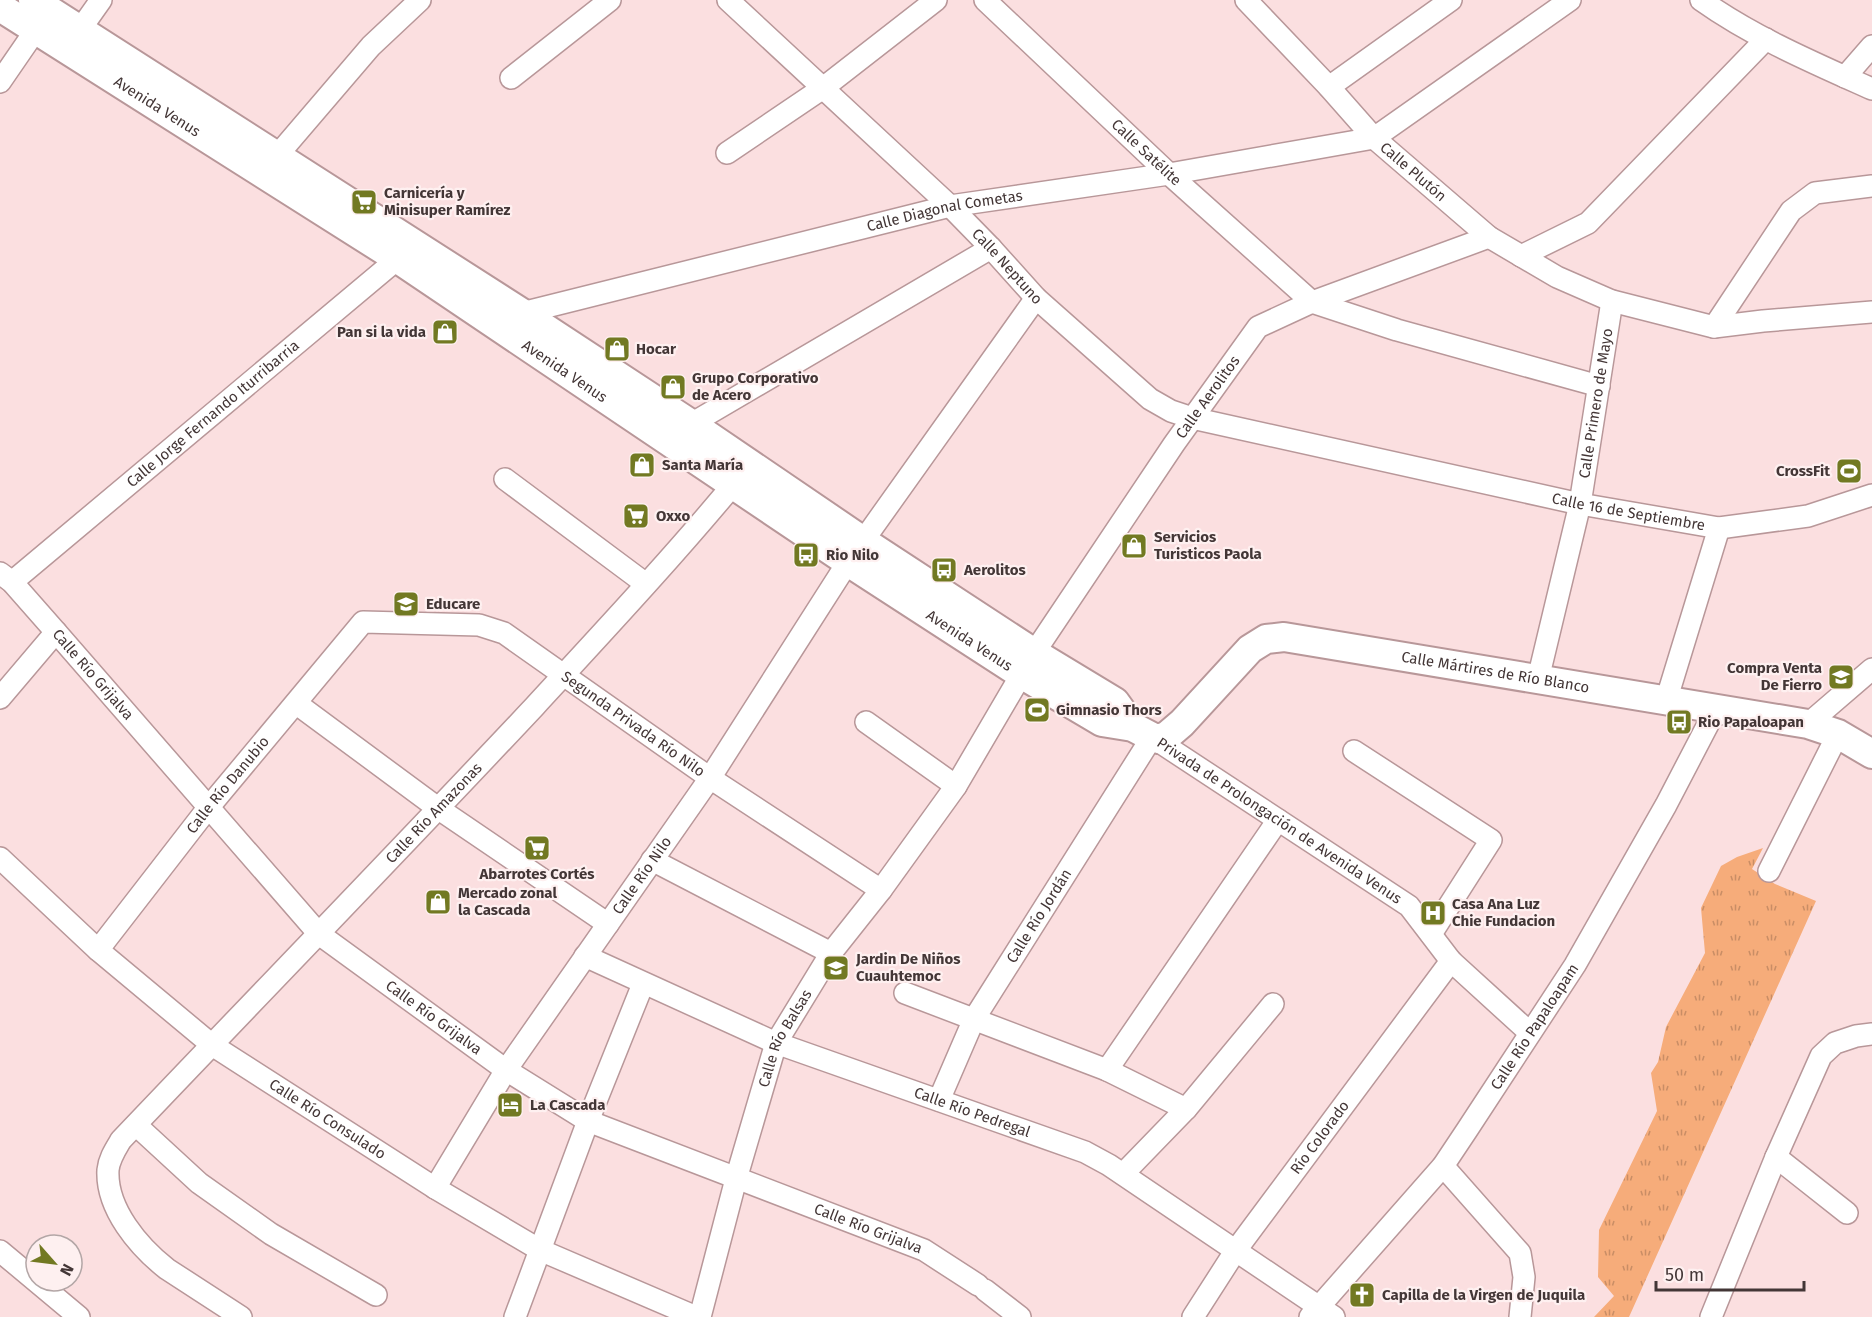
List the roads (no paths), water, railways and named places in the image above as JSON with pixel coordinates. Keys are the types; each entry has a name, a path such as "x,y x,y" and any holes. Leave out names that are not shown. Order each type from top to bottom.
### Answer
{"main road":[{"name":"Avenida Venus","path":"0,7 39,13 73,39 406,252 522,313 691,424 741,475"},
{"name":"Avenida Venus","path":"73,39 276,157 669,442 741,475 1028,663 1115,702 1142,732"},
{"name":"Calle Mártires de Río Blanco","path":"1142,732 1159,739 1172,733 1250,649 1266,639 1276,637 1295,638 1808,724 1838,734 1872,754"}],"street":[{"path":"73,39 101,0"},
{"path":"276,157 371,46 420,0"},
{"path":"511,78 610,0"},
{"name":"Calle Neptuno","path":"728,0 950,206 1036,298 1150,399 1171,411 1192,418 1384,459"},
{"path":"727,153 822,88 936,0"},
{"name":"Calle Satélite","path":"984,0 1169,174 1312,302"},
{"name":"Calle Plutón","path":"1246,0 1374,138 1489,237 1557,277 1612,301 1714,327"},
{"path":"1329,87 1451,0"},
{"path":"1374,138 1570,0"},
{"path":"1701,0 1730,8 1766,39 1872,89"},
{"path":"0,82 39,13"},
{"path":"1521,256 1588,224 1766,39"},
{"path":"1845,77 1872,45"},
{"name":"Calle Diagonal Cometas","path":"522,313 950,206 1169,174 1374,138"},
{"path":"1714,327 1791,211 1815,193 1872,186"},
{"name":"Calle Aerolitos","path":"1028,663 1192,418 1258,327 1312,302 1489,237"},
{"path":"669,442 691,424 991,248"},
{"name":"Calle Jorge Fernando Iturribarria","path":"6,577 406,252"},
{"name":"Calle Río Nilo","path":"435,1188 506,1070 710,778 856,552 1036,298"},
{"name":"Calle Primero de Mayo","path":"1538,679 1580,504 1612,301"},
{"path":"1312,302 1397,330 1599,386"},
{"path":"1714,327 1872,312"},
{"name":"Calle 16 de Septiembre","path":"1384,459 1580,504 1719,528 1808,516 1872,495"},
{"name":"Calle Río Amazonas","path":"241,1317 156,1261 132,1234 112,1198 108,1185 108,1168 112,1155 121,1140 135,1125 439,809 563,675 741,475"},
{"path":"505,479 646,584"},
{"path":"1666,701 1719,528"},
{"name":"Calle Río Grijalva","path":"6,577 319,934 506,1070 588,1121 924,1250 981,1287 1020,1317"},
{"name":"Segunda Privada Río Nilo","path":"363,622 479,626 504,633 710,778 881,890"},
{"name":"Calle Río Danubio","path":"98,950 208,808 363,622"},
{"path":"0,698 56,632"},
{"name":"Calle Río Balsas","path":"698,1317 776,1043 831,953 881,890 956,786 1028,663"},
{"path":"1808,724 1872,669"},
{"path":"297,704 439,809 608,924"},
{"name":"Calle Río Papaloapam","path":"1320,1313 1443,1166 1575,965 1666,805 1716,709"},
{"path":"867,722 956,786"},
{"name":"Privada de Prolongación de Avenida Venus","path":"1142,732 1409,906 1451,961 1530,1033"},
{"name":"Calle Río Jordán","path":"939,1100 974,1019 1142,732"},
{"path":"1769,871 1838,734"},
{"path":"1354,751 1491,840 1431,934"},
{"path":"1107,1070 1278,820"},
{"name":"Calle Río Consulado","path":"0,858 98,950 212,1046 435,1188 541,1246 698,1317"},
{"path":"652,860 831,953"},
{"name":"Calle Río Pedregal","path":"585,956 776,1043 1085,1152 1123,1174 1236,1250 1320,1313"},
{"name":"Río Colorado","path":"1193,1317 1236,1250 1451,961"},
{"path":"515,1317 588,1121 643,984"},
{"path":"905,993 1107,1070 1186,1109"},
{"path":"1123,1174 1186,1109 1273,1004"},
{"path":"1711,1317 1776,1157 1821,1056 1835,1043 1856,1036 1872,1034"},
{"path":"135,1125 208,1190 271,1234 376,1295"},
{"path":"1776,1157 1847,1213"},
{"path":"1443,1166 1520,1253 1524,1277 1520,1317"},
{"path":"0,1251 78,1317"}],"place":[{"name":"Carnicería y Minisuper Ramírez","path":"364,202"},
{"name":"Pan si la vida","path":"445,332"},
{"name":"Hocar","path":"617,349"},
{"name":"Grupo Corporativo de Acero","path":"673,387"},
{"name":"Santa María","path":"642,465"},
{"name":"CrossFit","path":"1849,471"},
{"name":"Oxxo","path":"636,516"},
{"name":"Servicios Turisticos Paola","path":"1134,546"},
{"name":"Rio Nilo","path":"806,555"},
{"name":"Aerolitos","path":"944,570"},
{"name":"Educare","path":"406,604"},
{"name":"Compra Venta De Fierro","path":"1841,677"},
{"name":"Gimnasio Thors","path":"1037,710"},
{"name":"Rio Papaloapan","path":"1679,722"},
{"name":"Abarrotes Cortés","path":"537,848"},
{"name":"Mercado zonal la Cascada","path":"438,902"},
{"name":"Casa Ana Luz Chie Fundacion","path":"1433,913"},
{"name":"Jardin De Niños Cuauhtemoc","path":"836,968"},
{"name":"La Cascada","path":"510,1105"},
{"name":"Capilla de la Virgen de Juquila","path":"1362,1295"}]}
